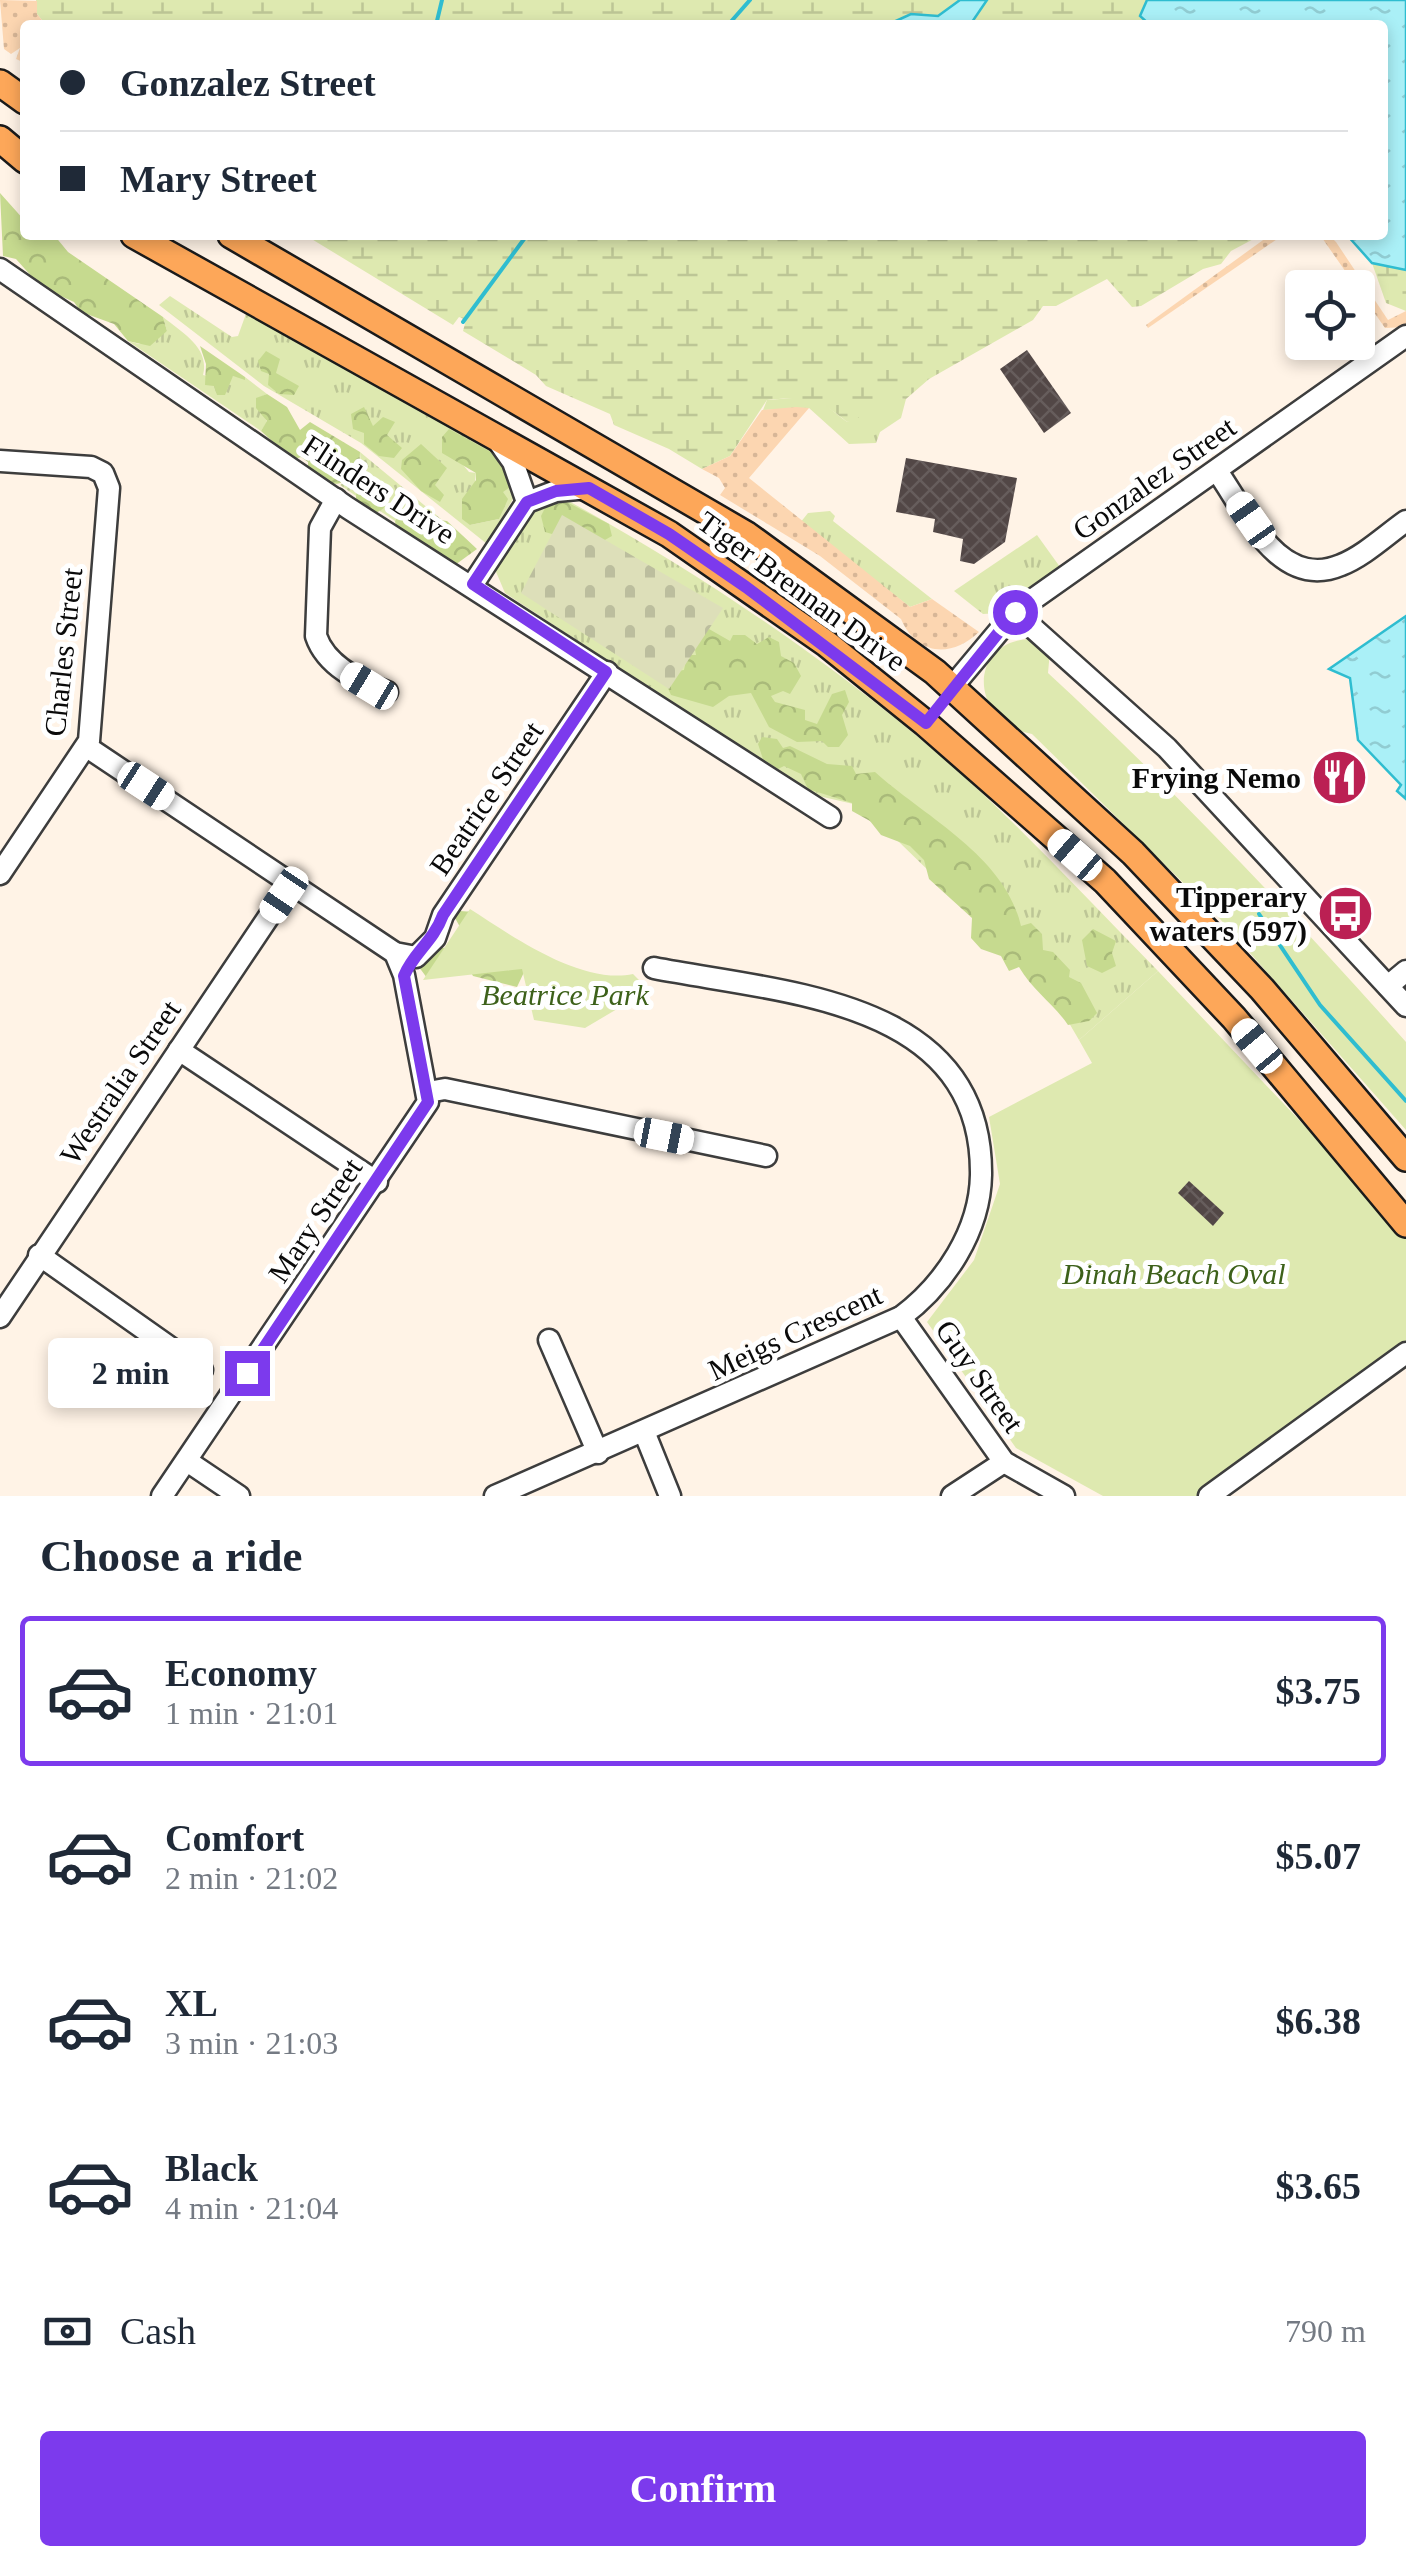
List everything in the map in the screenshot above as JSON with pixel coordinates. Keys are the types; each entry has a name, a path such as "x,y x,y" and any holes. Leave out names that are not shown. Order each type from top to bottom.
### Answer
{"main road":[{"path":"0,83 20,98"},
{"path":"0,139 20,156"},
{"name":"Tiger Brennan Drive","path":"143,240 589,488 732,577 926,723 1105,880 1234,1018 1406,1224"},
{"name":"Tiger Brennan Drive","path":"241,240 748,536 954,686 1133,853 1262,989 1406,1158"},
{"path":"926,723 954,686"},
{"path":"1349,1093 1357,1115 1406,1170"}],"street":[{"name":"Flinders Drive","path":"0,268 336,499 830,818"},
{"name":"Gonzalez Street","path":"954,686 1015,612 1406,336"},
{"path":"490,431 513,462 527,502"},
{"name":"Charles Street","path":"0,461 91,466 103,473 109,488 87,748 0,874"},
{"path":"1217,470 1268,544 1293,566 1324,570 1344,565 1406,521"},
{"path":"473,584 527,502 556,491 589,488"},
{"path":"336,499 320,528 316,636 339,668 388,692"},
{"path":"1015,612 1178,760 1406,1006"},
{"name":"Beatrice Street","path":"402,956 443,915 606,672"},
{"path":"87,748 402,956 428,1092 444,1089 766,1156"},
{"name":"Westralia Street","path":"0,1316 292,882"},
{"name":"Meigs Crescent","path":"496,1496 645,1434 901,1317 938,1285 953,1260 979,1193 975,1128 941,1063 922,1042 873,1014 654,968"},
{"path":"1388,986 1406,971"},
{"path":"179,1050 377,1182"},
{"name":"Mary Street","path":"162,1496 377,1182 424,1110 428,1092"},
{"path":"39,1256 202,1370"},
{"name":"Guy Street","path":"901,1317 1004,1462 1064,1496"},
{"path":"549,1340 598,1453"},
{"path":"1209,1496 1406,1353"},
{"path":"645,1434 670,1496"},
{"path":"187,1461 238,1496"},
{"path":"952,1496 1004,1462"}],"green space":[{"path":"36,0 960,0 938,16 911,14 898,20 42,20 37,14"},
{"path":"987,0 1147,0 1140,16 1144,20 973,20"},
{"path":"0,193 20,215 20,240 58,240 68,252 163,317 167,331 150,346 128,341 114,324 81,312 74,302 41,287 16,259 3,256"},
{"path":"313,240 1252,240 1231,251 1221,264 1203,269 1141,306 1132,307 1107,279 1056,306 1043,306 1033,320 929,379 906,399 889,400 847,422 810,401 767,400 730,456 702,469 669,449 614,425 610,414 546,386 536,375 463,331 466,320 459,317 453,325"},
{"path":"1372,263 1406,270 1406,311 1386,303"},
{"path":"170,296 232,337 238,336 247,311 495,452 510,470 518,490 487,544 361,443 264,386 159,305","holes":["459,460 502,492 499,519 470,525 476,473 469,472"]},
{"path":"163,317 199,349 203,375 227,381 233,376 245,377 267,394 256,399 267,422 261,431 128,341 139,344 167,331"},
{"path":"200,346 245,380 233,376 225,395 217,395 214,386 205,385 206,364"},
{"path":"266,351 280,359 276,373 299,386 294,395 279,394 268,385 269,374 261,371 258,361"},
{"path":"267,394 287,407 300,430 310,422 360,452 359,474 334,484 308,471 308,462 301,457 293,460 261,431 267,421 256,408 256,398"},
{"path":"805,397 820,401 847,422 892,397 906,399 901,418 880,432 876,443 849,444 809,408 763,410 767,400"},
{"path":"364,407 373,426 383,417 395,422 387,435 402,448 394,458 379,456 364,444 364,433 353,429 351,414"},
{"path":"449,429 491,452 507,471 512,486 503,492 508,499 499,519 470,525 462,519 462,499 476,480 476,473 442,453 442,437"},
{"path":"421,444 447,468 435,485 444,495 440,502 421,491 401,469 402,460"},
{"path":"360,452 441,519 402,512 395,521 380,511 388,499 367,482 356,496 340,485 361,468"},
{"path":"372,481 383,486 388,497 383,508 372,513 361,508 356,497 361,486"},
{"path":"565,499 743,607 871,699 976,788 1158,971 1079,1040 1048,987 862,806 810,794 505,593 494,567 526,513"},
{"path":"549,500 563,500 609,524 612,536 594,546 545,532 541,516"},
{"path":"830,511 835,516 833,521 932,599 910,607 800,523 808,513"},
{"path":"401,512 424,513 426,518 447,521 477,549 455,565 432,557 427,546 411,545 397,533 395,521"},
{"path":"562,515 723,608 669,689 521,593"},
{"path":"1037,535 1060,567 999,613 983,614 954,591"},
{"path":"709,629 730,641 733,635 745,635 757,644 769,637 779,642 781,656 794,663 801,676 790,694 783,691 771,696 775,702 805,710 805,720 817,724 832,694 845,690 849,702 842,715 848,735 839,747 828,747 822,741 797,742 769,727 751,693 729,696 713,707 671,695 666,684 677,671 684,670 687,655 696,655 694,644"},
{"path":"1028,639 1050,651 1048,673 1232,853 1406,1042 1406,1130 1220,919 1032,734 1012,727 997,715 984,684 986,668 994,654 1008,644"},
{"path":"762,737 777,739 783,748 790,746 827,764 852,766 856,774 875,772 961,840 998,879 1021,926 1031,923 1042,934 1043,950 1053,952 1070,970 1069,977 1081,983 1097,1013 1089,1021 1068,1025 1019,967 1009,971 1001,956 981,949 971,938 972,918 929,879 924,860 910,846 881,835 870,821 852,811 852,803 808,789 801,774 784,766 778,769 763,759 758,744"},
{"name":"Beatrice Park","path":"470,909 526,944 570,965 613,975 633,974 642,983 639,996 585,1028 534,1020 522,969 423,980"},
{"path":"460,911 474,912 527,966 517,987 473,976 469,969 427,978 416,963 440,942 443,948 450,947 460,927 455,918"},
{"path":"1093,929 1116,941 1112,953 1116,966 1102,973 1087,966 1082,940"},
{"name":"Dinah Beach Oval","path":"1158,971 1406,1233 1406,1342 1199,1496 1103,1496 1016,1448 927,1322 974,1260 1000,1184 989,1117 1092,1063 1079,1040"}],"sand":[{"path":"0,0 37,1 37,14 42,20 20,20 20,48 11,54 4,49"},
{"path":"1263,240 1276,240 1148,328 1146,325"},
{"path":"1323,240 1336,242 1355,270 1344,270"},
{"path":"1375,300 1388,320 1406,311 1406,327 1385,328 1375,314"},
{"path":"809,408 749,478 910,607 932,599 979,632 969,640 947,649 926,646 916,640 901,619 820,556 720,495 725,488 719,478 702,469 730,456 762,410"}],"water":[{"path":"960,0 987,0 973,20 898,20 911,14 938,16"},
{"path":"1147,0 1406,0 1406,270 1372,263 1351,240 1388,240 1388,20 1144,20 1140,16"},
{"path":"1406,616 1406,799 1397,791 1401,785 1358,740 1350,678 1329,669"}],"building":[{"path":"1027,350 1071,413 1044,433 1000,369"},
{"path":"906,458 1017,478 1005,542 974,564 960,561 963,539 933,532 935,519 896,512"},
{"path":"1189,1181 1224,1213 1213,1226 1178,1193"}],"waterway":[{"path":"437,20 442,0"},
{"path":"732,20 750,0"},
{"path":"463,322 523,240"},
{"path":"1259,914 1320,1005 1406,1101"}],"place":[{"name":"Frying Nemo","path":"1340,777"},
{"name":"Tipperary waters (597)","path":"1346,913"}],"route":[{"path":"247,1373 428,1102 404,976 409,964 435,938 443,915 606,672 473,584 527,502 556,491 589,488 669,534 746,587 926,723 1015,612"}]}
